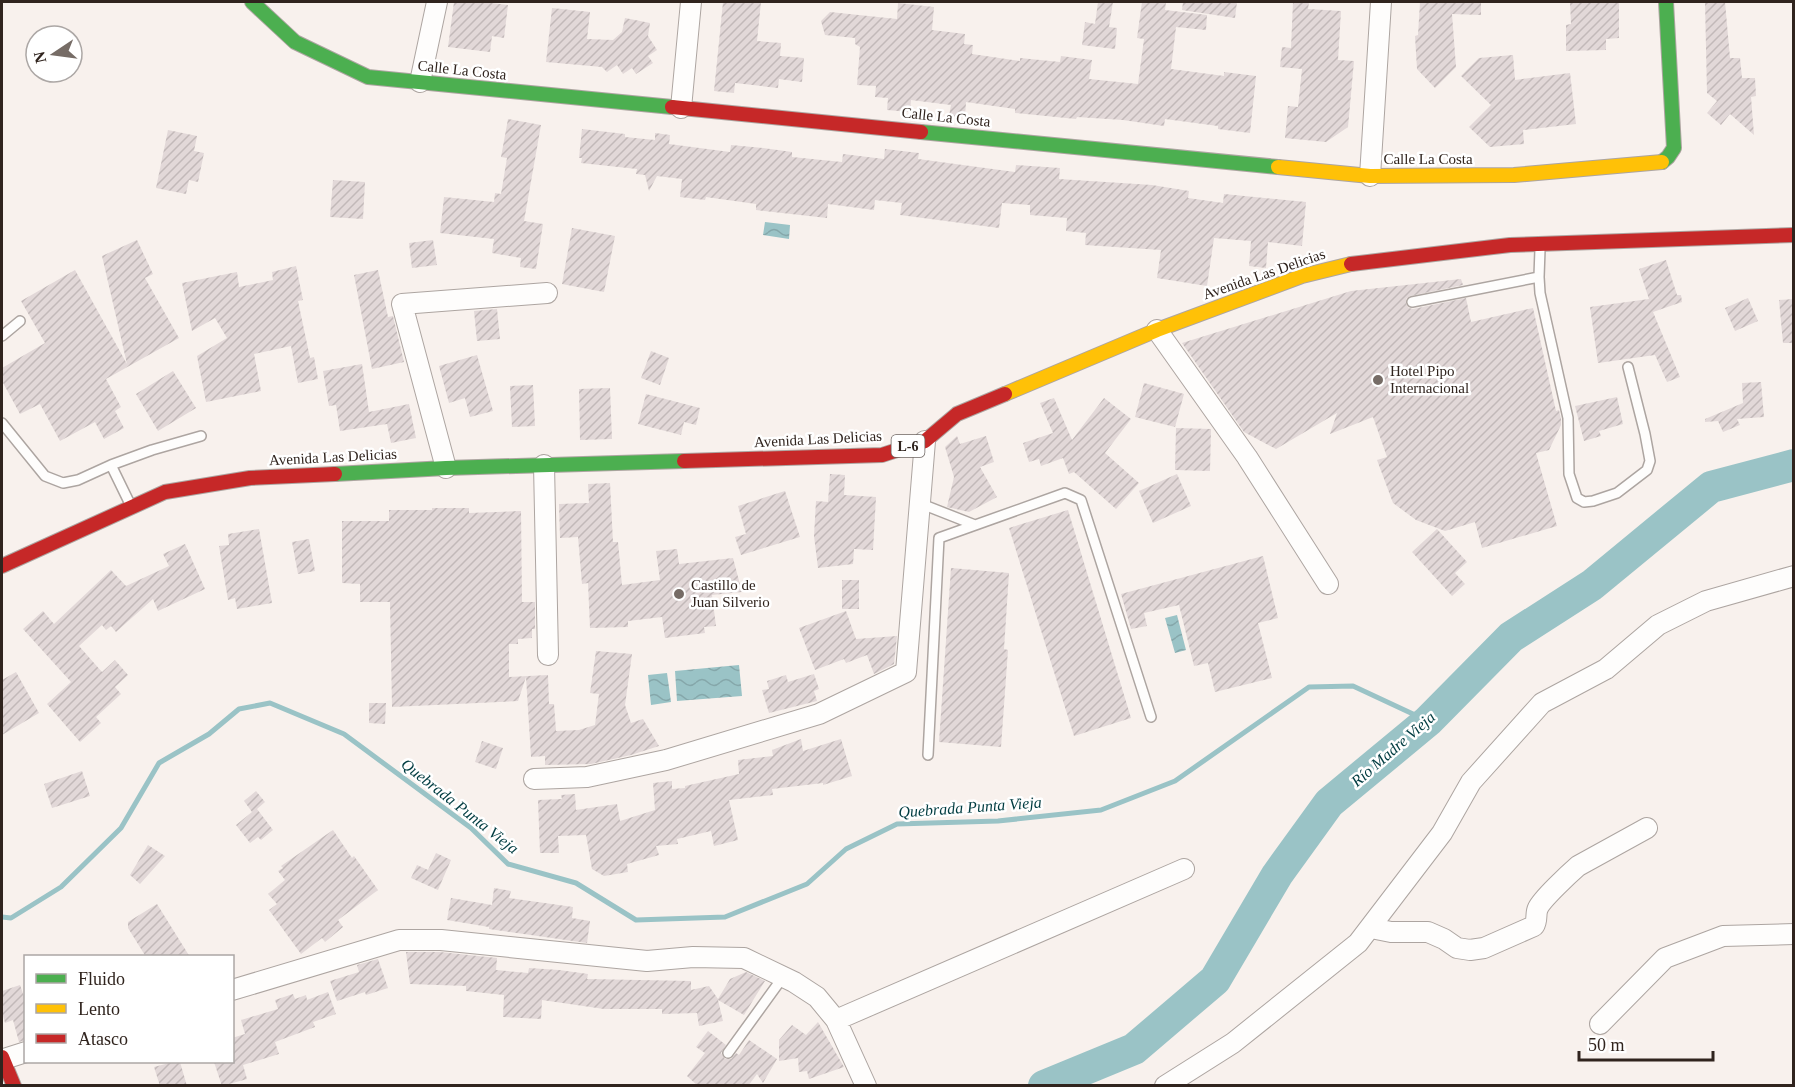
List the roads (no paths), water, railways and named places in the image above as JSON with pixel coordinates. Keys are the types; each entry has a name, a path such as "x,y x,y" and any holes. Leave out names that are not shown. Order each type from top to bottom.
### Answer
{"main road":[{"name":"Calle La Costa","path":"252,2 295,42 368,77 1370,176 1514,174 1661,162 1674,148 1666,2"},
{"name":"Avenida Las Delicias","path":"2,566 165,492 250,478 446,468 882,455 925,441 957,414 1157,330 1302,276 1341,265 1540,243 1794,236"},
{"path":"3,1058 14,1086"}],"street":[{"path":"420,82 437,2"},
{"path":"681,108 691,2"},
{"path":"1370,176 1381,2"},
{"path":"446,468 402,304 547,293"},
{"path":"1157,330 1247,457 1328,584"},
{"path":"534,779 587,777 666,760 819,714 906,672 925,441"},
{"path":"544,465 548,655"},
{"path":"1165,1086 1233,1043 1358,944 1442,833 1471,782 1542,703 1606,669 1658,625 1706,601 1794,576"},
{"path":"1371,928 1391,932 1421,931 1436,935 1464,950 1484,948 1534,926 1537,921 1538,907 1569,873 1647,828"},
{"path":"836,1020 1184,869"},
{"path":"1600,1024 1665,958 1723,936 1794,934"},
{"path":"234,989 399,940 441,940 647,961 693,957 744,958 817,997 836,1020 866,1086"},
{"path":"3,1058 24,1053"}],"lane":[{"path":"1540,243 1540,292 1568,418 1569,474 1577,498 1584,502 1617,493 1647,470 1650,461 1646,434 1629,367"},
{"path":"1412,302 1539,277"},
{"path":"2,336 20,321"},
{"path":"2,423 45,476 63,483 201,436"},
{"path":"111,465 131,506"},
{"path":"928,755 939,538 1065,493 1081,500 1151,717"},
{"path":"919,503 975,525"},
{"path":"728,1053 783,977"}],"water":[{"path":"765,222 790,225 789,239 763,235"},
{"path":"1177,615 1186,650 1175,653 1165,618"},
{"path":"739,665 742,696 677,701 675,671"},
{"path":"667,673 671,702 651,705 648,675"}],"waterway":[{"name":"Río Madre Vieja","path":"1044,1086 1134,1049 1215,980 1277,875 1329,803 1428,721 1511,637 1592,585 1711,487 1794,465"},
{"name":"Quebrada Punta Vieja","path":"2,917 11,918 61,887 121,828 159,763 209,734 239,709 270,703 344,734 471,828 508,864 576,883 636,920 725,917 807,884 846,849 897,824 998,821 1101,810 1175,781 1309,687 1353,686 1428,721"}],"place":[{"name":"Hotel Pipo Internacional","path":"1378,380"},
{"name":"Castillo de Juan Silverio","path":"679,594"}]}
